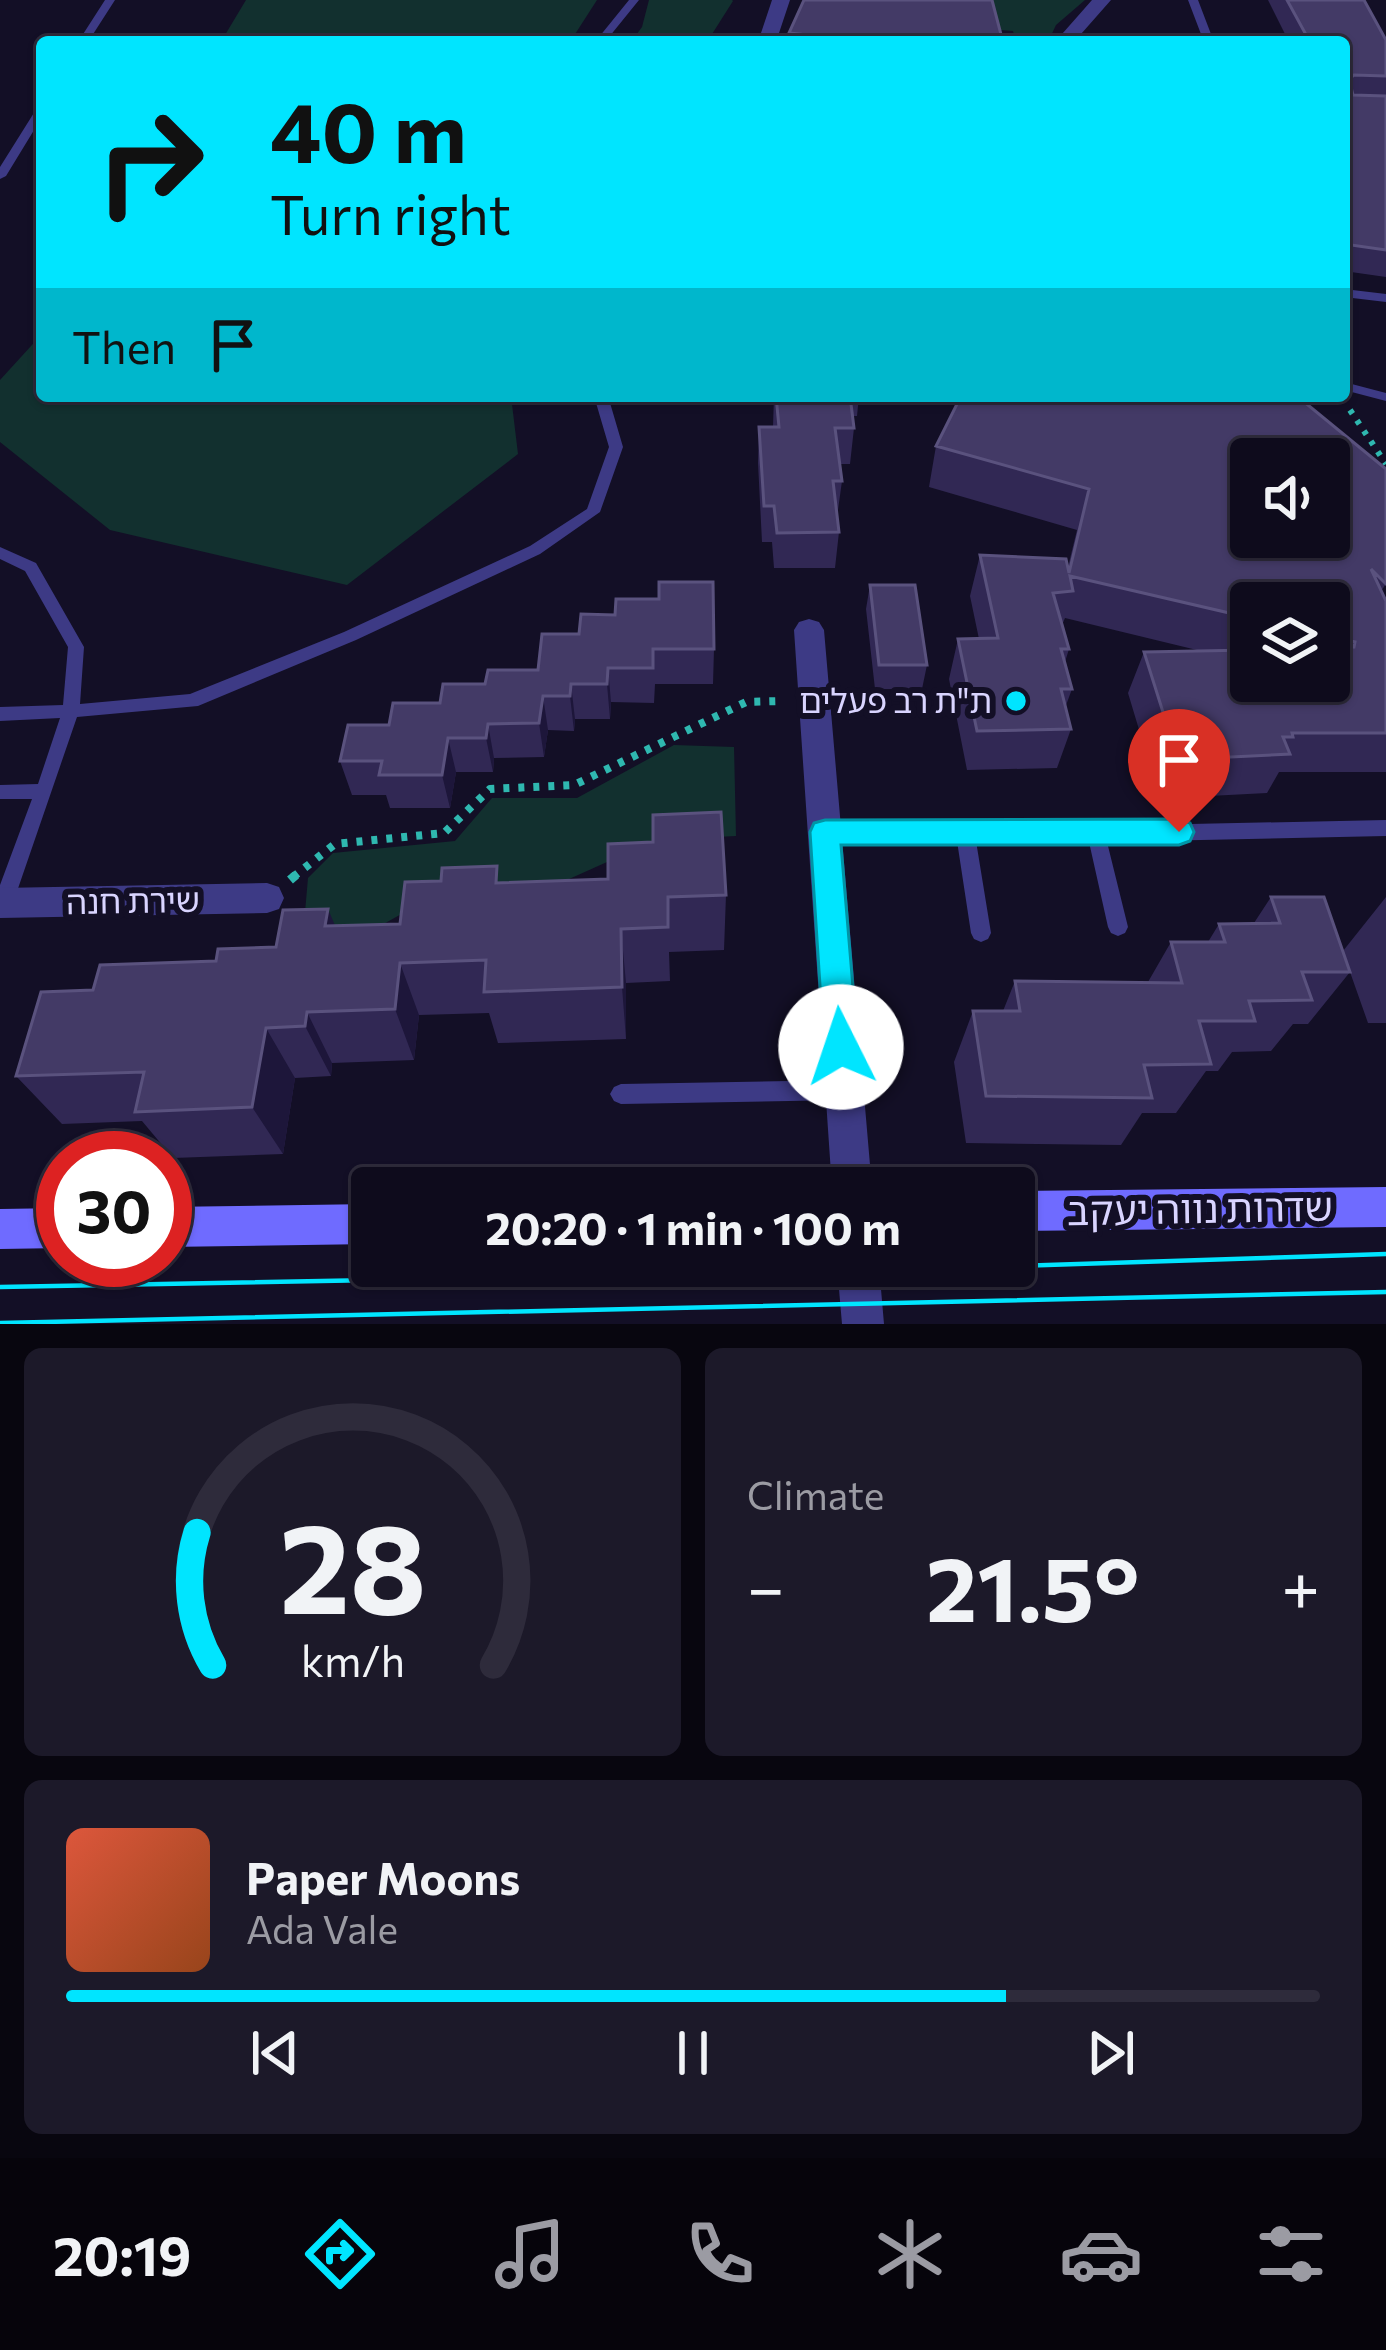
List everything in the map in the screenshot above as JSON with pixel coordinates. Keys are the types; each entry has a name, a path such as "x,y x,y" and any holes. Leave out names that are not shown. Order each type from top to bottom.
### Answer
{"street":[{"path":"769,36 781,0"},
{"path":"1069,36 1102,0"},
{"path":"808,630 850,1167"},
{"name":"שירת חנה","path":"1,906 267,898"},
{"name":"שדרות נווה יעקב","path":"1035,1211 1386,1207"},
{"path":"192,1227 351,1224"},
{"path":"0,1229 36,1228"},
{"path":"860,1287 863,1324"}],"lane":[{"path":"87,36 110,0"},
{"path":"605,36 634,0"},
{"path":"1193,0 1207,36"},
{"path":"0,176 5,158 36,116"},
{"path":"1350,294 1386,298"},
{"path":"1350,388 1386,397"},
{"path":"0,714 192,700 350,636 535,550 593,512 616,447 603,402"},
{"path":"0,551 31,567 76,647 71,711 1,906"},
{"path":"0,793 44,791"},
{"path":"825,832 1096,834 1386,828"},
{"path":"965,833 981,933"},
{"path":"1096,834 1118,927"},
{"path":"622,1094 844,1090"}],"path":[{"path":"1344,402 1386,464"},
{"path":"267,898 335,844 444,832 490,789 574,785 746,702 814,700"}],"green space":[{"path":"246,0 597,0 574,36 225,35"},
{"path":"649,0 733,1 711,36 635,36"},
{"path":"984,0 1085,0 1056,25 1051,36 1014,36 1013,31 988,29"},
{"path":"36,341 36,402 512,402 518,454 347,585 110,530 0,442 0,380"},
{"path":"674,745 734,747 736,836 656,840 529,897 414,907 346,945 301,958 308,878 333,853 455,841 492,798 577,798"}],"building":[{"path":"804,0 992,0 1001,36 800,36 789,33"},
{"path":"1287,0 1364,0 1386,40 1386,76 1350,78 1350,36 1307,36"},
{"path":"1350,83 1353,95 1386,96 1386,250 1350,245"},
{"path":"777,402 851,402 854,428 835,428 842,481 833,481 839,532 777,533 774,506 764,506 759,427 779,427"},
{"path":"958,402 1304,402 1348,438 1230,438 1230,558 1350,558 1350,439 1386,469 1386,584 1371,569 1386,601 1386,733 1292,733 1293,737 1283,737 1290,754 1190,759 1186,747 1174,747 1144,652 1230,650 1230,702 1350,702 1350,647 1355,642 1350,641 1350,582 1230,582 1230,613 1070,576 1073,591 1053,593 1069,649 1061,649 1072,689 1061,689 1071,729 977,731 958,639 998,638 980,555 1066,559 1069,573 1089,489 936,446"},
{"path":"659,582 713,582 714,649 653,649 653,668 608,668 607,684 571,684 570,696 543,696 539,723 488,724 486,738 448,738 442,775 379,775 382,761 340,761 348,725 389,725 393,703 440,703 443,684 485,684 488,670 538,670 542,634 579,634 581,614 615,615 616,599 659,599"},
{"path":"870,585 915,585 927,665 879,665"},
{"path":"721,812 726,895 668,897 668,927 621,929 622,987 484,992 486,960 400,963 395,1009 307,1012 305,1026 266,1028 252,1107 135,1112 144,1072 16,1076 41,992 93,990 100,965 216,961 218,949 276,947 283,910 328,909 325,926 400,924 405,882 441,881 442,868 497,866 496,883 608,879 608,844 653,842 653,815"},
{"path":"1271,897 1324,897 1350,972 1302,972 1312,1000 1249,1001 1255,1021 1199,1021 1211,1064 1144,1065 1152,1098 986,1096 973,1011 1020,1011 1015,981 1182,983 1171,942 1225,942 1219,924 1280,923"}],"tram line":[{"path":"0,1287 859,1271 1386,1254"},
{"path":"0,1323 1386,1292"}],"place":[{"name":"ת\"ת רב פעלים","path":"1016,701"}],"route":[{"path":"841,1047 825,832 1179,832"}]}
